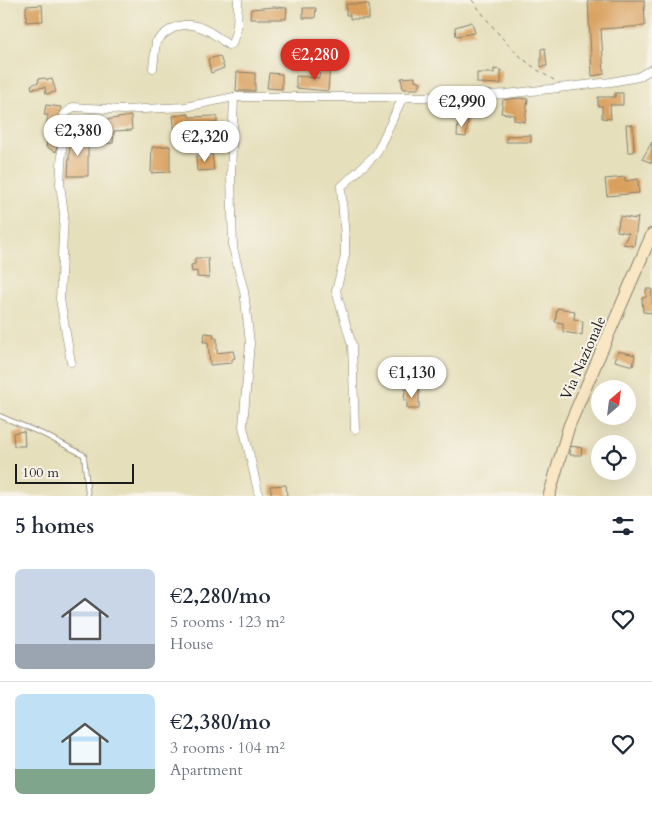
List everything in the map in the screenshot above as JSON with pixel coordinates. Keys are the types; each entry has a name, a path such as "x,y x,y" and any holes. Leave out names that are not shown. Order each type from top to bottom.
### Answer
{"main road":[{"name":"Via Nazionale","path":"549,496 569,426 652,234"}],"street":[{"path":"153,68 156,42 179,25 189,24 210,31 228,45 232,44 236,28 238,0"},
{"path":"71,362 60,299 64,214 60,184 60,155 64,115 66,111 73,107 123,110 185,106 234,97 458,96 561,88 638,77 652,70"},
{"path":"234,97 231,175 233,248 244,291 250,342 243,426 259,496"},
{"path":"355,429 352,345 336,291 345,256 341,187 376,154 403,97"}],"lane":[{"path":"0,416 45,435 84,455 88,496"}],"path":[{"path":"472,0 515,53 531,67 556,81 561,88"}],"building":[{"path":"588,0 644,0 645,26 601,29 604,74 592,76"},
{"path":"346,4 369,4 369,19 350,19 350,15 346,15"},
{"path":"42,5 43,21 26,22 26,6"},
{"path":"287,8 286,19 250,19 251,9"},
{"path":"303,8 316,8 315,18 303,18"},
{"path":"472,22 475,33 456,36 455,27"},
{"path":"545,48 547,66 541,67 541,49"},
{"path":"220,56 224,68 211,73 208,59"},
{"path":"330,67 328,91 296,88 296,76 319,78 320,68"},
{"path":"494,69 501,70 501,84 477,83 477,73 494,73"},
{"path":"237,72 255,73 255,91 236,91"},
{"path":"269,73 282,74 282,89 267,88"},
{"path":"415,77 415,80 421,82 418,89 403,89 401,78"},
{"path":"45,78 47,80 52,79 56,92 46,94 45,87 32,89 31,85 39,82 38,79"},
{"path":"615,93 623,93 623,105 610,105 611,119 602,118 602,106 598,106 598,97 615,97"},
{"path":"528,99 525,122 514,120 514,115 501,113 503,100"},
{"path":"46,105 61,107 56,152 46,147 50,126 46,126 48,115 44,115"},
{"path":"189,114 189,117 217,116 217,123 190,124 191,132 175,134 173,116"},
{"path":"131,116 132,130 114,131 113,143 101,144 98,121"},
{"path":"458,119 468,120 466,137 457,136"},
{"path":"626,124 633,125 634,152 628,152"},
{"path":"531,135 531,142 506,142 507,136"},
{"path":"70,137 88,138 88,176 68,176"},
{"path":"652,142 652,163 642,159"},
{"path":"170,146 170,172 151,173 152,147"},
{"path":"212,154 214,170 197,171 196,156"},
{"path":"625,177 625,181 638,179 639,193 607,196 605,179"},
{"path":"620,216 636,219 638,217 634,246 623,244 629,233 617,231"},
{"path":"195,258 208,258 209,278 197,277 197,271 192,272 191,265 195,264"},
{"path":"646,289 652,289 652,313 643,312 642,298 646,297"},
{"path":"557,308 575,311 574,319 583,321 582,335 563,332 563,323 555,322"},
{"path":"205,333 214,334 213,338 217,338 217,353 233,351 235,358 232,359 232,363 210,365 208,342 203,342"},
{"path":"618,351 635,355 633,366 615,361"},
{"path":"405,389 419,389 419,409 407,409 407,400 404,400"},
{"path":"24,431 25,446 14,446 13,433"},
{"path":"571,446 582,448 581,455 570,455"},
{"path":"286,485 287,496 272,496 270,486"}]}
